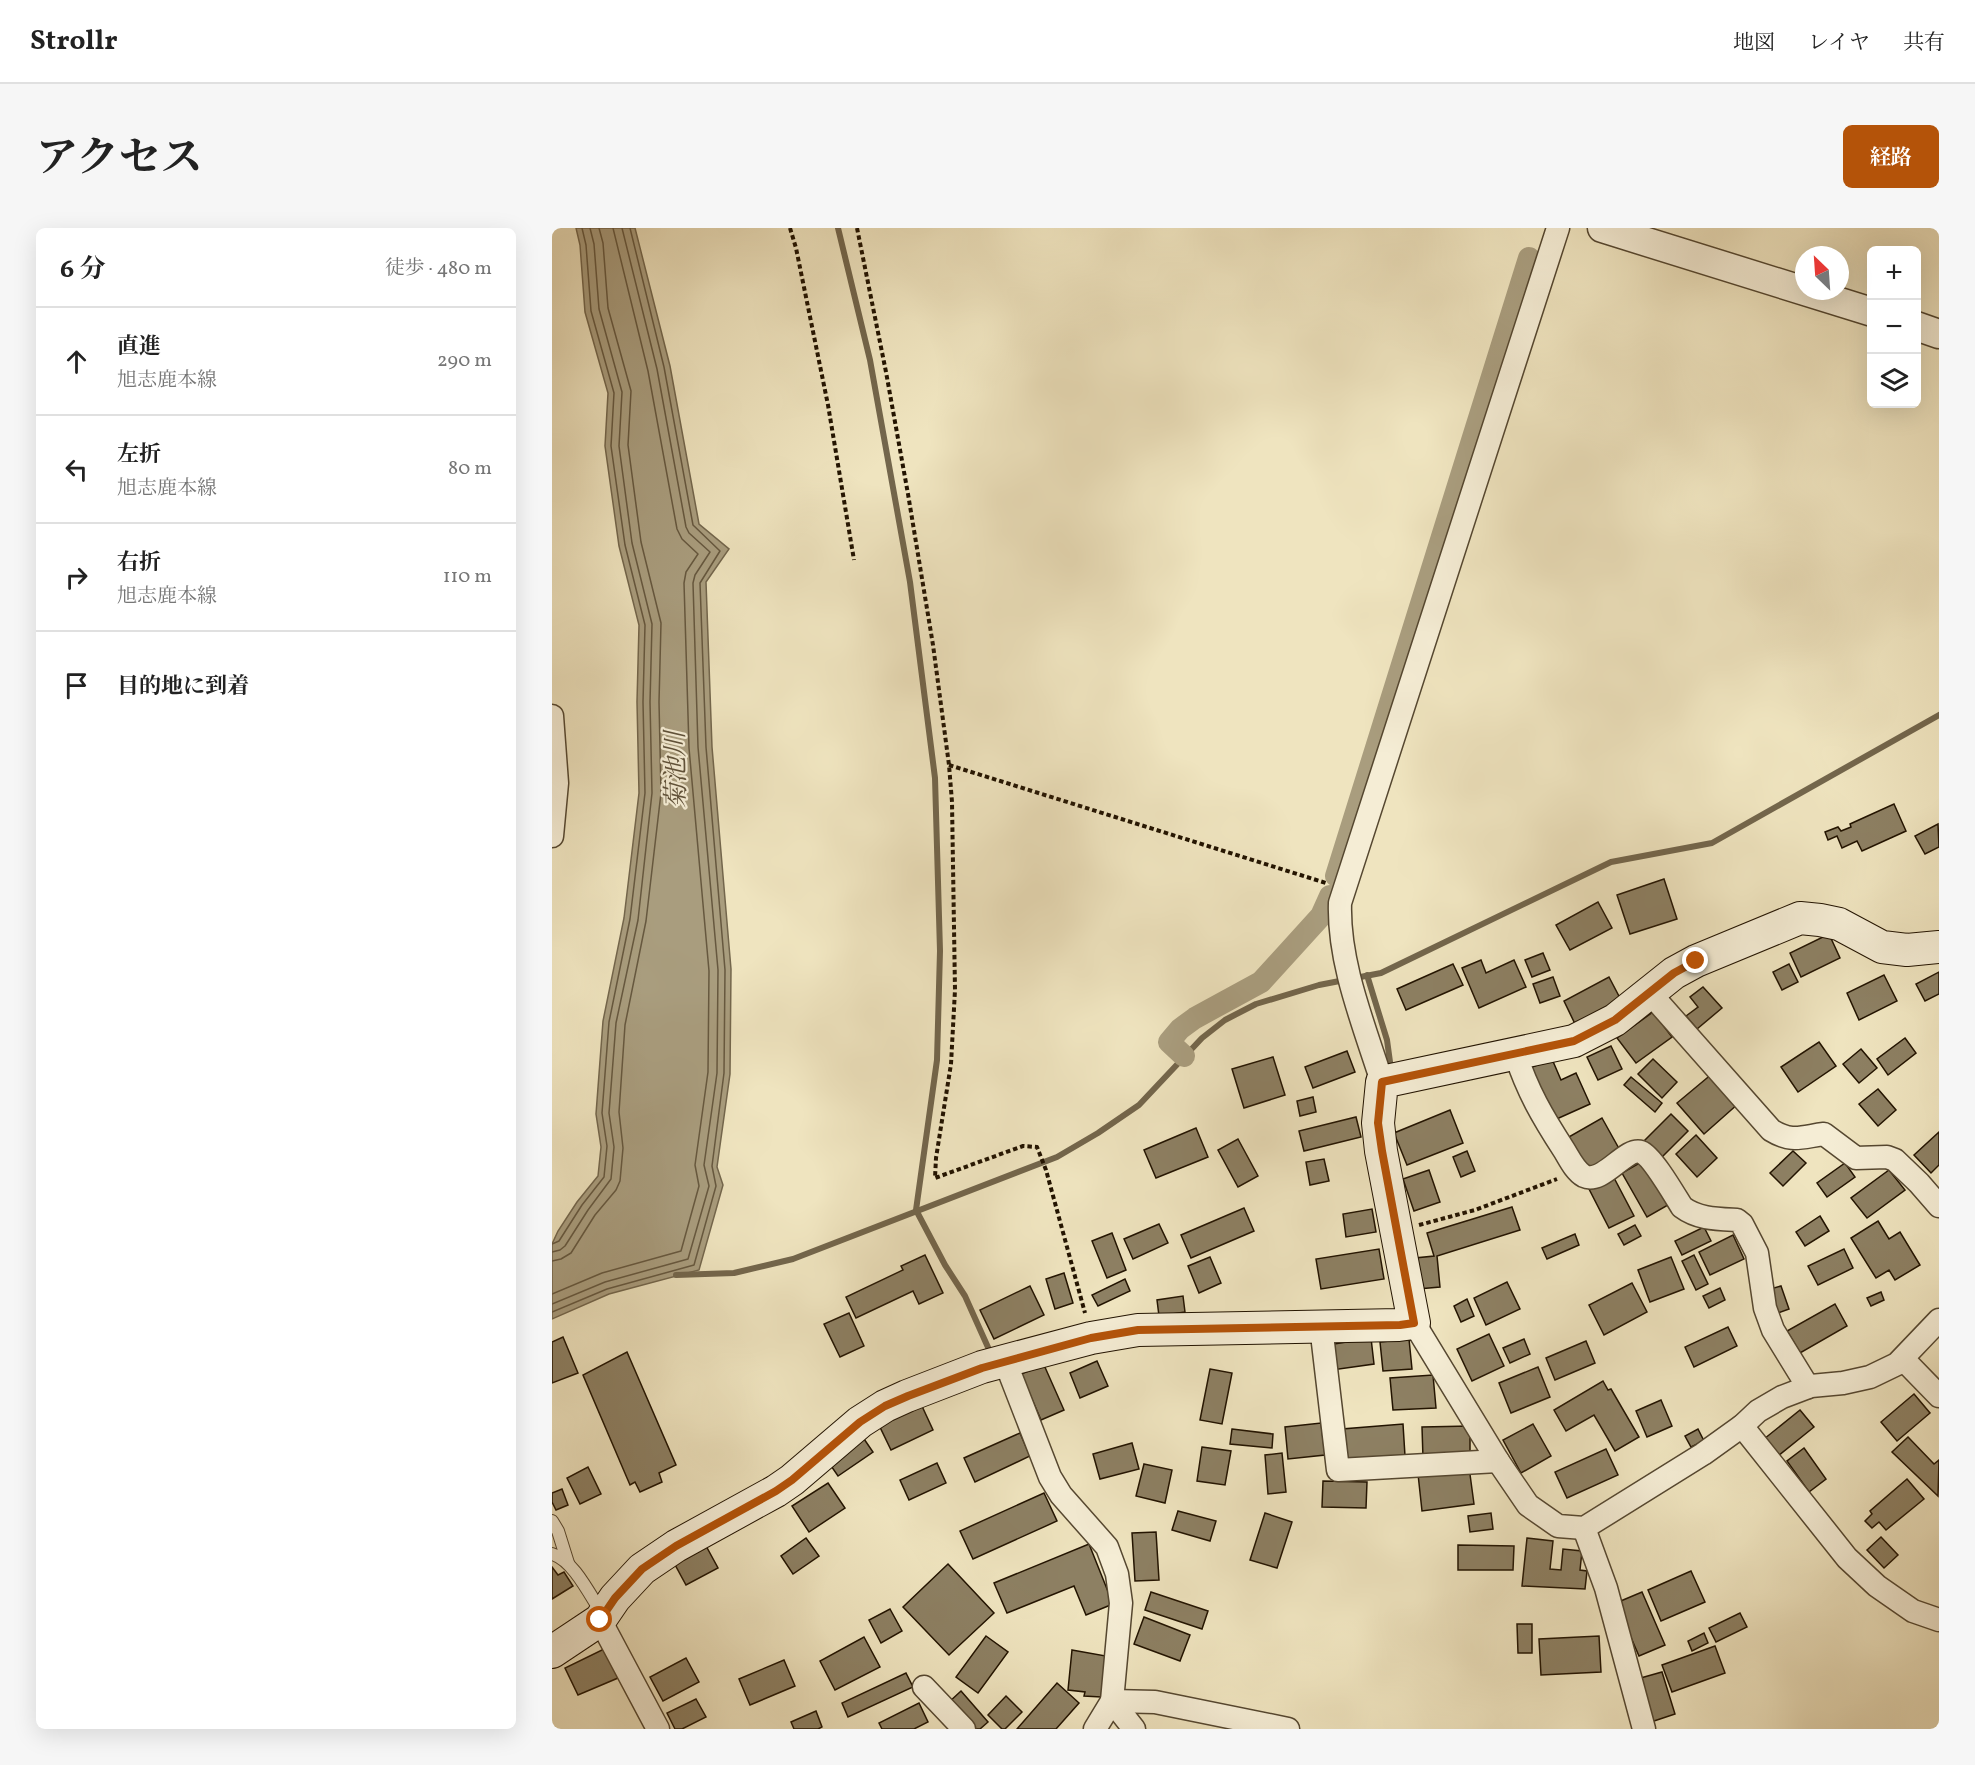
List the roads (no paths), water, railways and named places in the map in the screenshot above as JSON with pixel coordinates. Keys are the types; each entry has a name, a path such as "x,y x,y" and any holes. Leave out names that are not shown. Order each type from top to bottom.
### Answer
{"main road":[{"path":"552,1652 602,1618 615,1598 642,1569 676,1546 776,1491 868,1417 908,1396 1005,1361 1091,1338 1138,1330 1414,1323 1378,1123 1382,1082 1574,1041 1615,1020 1674,973 1696,961 1800,918 1839,924 1882,947 1907,950 1939,947"}],"street":[{"path":"1382,1082 1348,967 1339,922 1340,903 1558,228"},
{"path":"1602,228 1867,310"},
{"path":"1921,327 1939,334"},
{"path":"552,716 557,783 552,836"},
{"path":"1649,992 1771,1130 1792,1139 1824,1134 1856,1158 1887,1157 1895,1160 1939,1206"},
{"path":"1515,1053 1527,1086 1545,1122 1576,1169 1584,1176 1591,1177 1603,1173 1635,1152 1642,1152 1650,1159 1687,1211 1701,1217 1737,1221 1742,1224 1756,1253 1765,1308 1773,1330 1808,1388"},
{"path":"1414,1323 1498,1461 1528,1505 1558,1526 1584,1528 1644,1492 1742,1426 1758,1411 1782,1397 1808,1388 1870,1377 1897,1364 1939,1320"},
{"path":"1321,1326 1338,1470 1498,1461"},
{"path":"1903,1359 1939,1396"},
{"path":"1005,1361 1050,1477 1061,1495 1107,1547 1118,1574 1121,1603 1112,1701 1095,1729"},
{"path":"1742,1426 1846,1558 1876,1586 1913,1611 1939,1620"},
{"path":"1584,1528 1606,1588 1644,1729"},
{"path":"602,1618 658,1729"},
{"path":"924,1688 964,1729"},
{"path":"1112,1701 1134,1729"},
{"path":"1112,1701 1155,1702 1288,1729"}],"lane":[{"path":"552,1521 558,1531 569,1564 602,1618"},
{"path":"552,1554 561,1556 569,1564"}],"water":[{"name":"菊池川","path":"576,228 635,228 670,366 699,524 729,549 706,582 712,747 731,969 730,1074 717,1167 723,1185 699,1270 609,1294 552,1319 552,1244 577,1202 598,1176 601,1147 596,1114 603,1021 624,918 639,793 637,702 639,625 619,546 605,446 608,393 585,312 580,245"}],"waterway":[{"path":"838,228 870,360 910,582 935,778 940,951 937,1060 916,1210 945,1265 965,1296 991,1354"},
{"path":"1336,876 1529,258"},
{"path":"676,1275 734,1273 793,1259 1057,1157 1139,1105 1202,1038 1225,1020 1256,1004 1319,985 1381,973 1611,862 1712,843 1939,715"},
{"path":"1184,1056 1169,1042 1180,1029 1195,1018 1261,982 1321,916 1330,896"},
{"path":"1367,975 1387,1040 1390,1062"}]}
